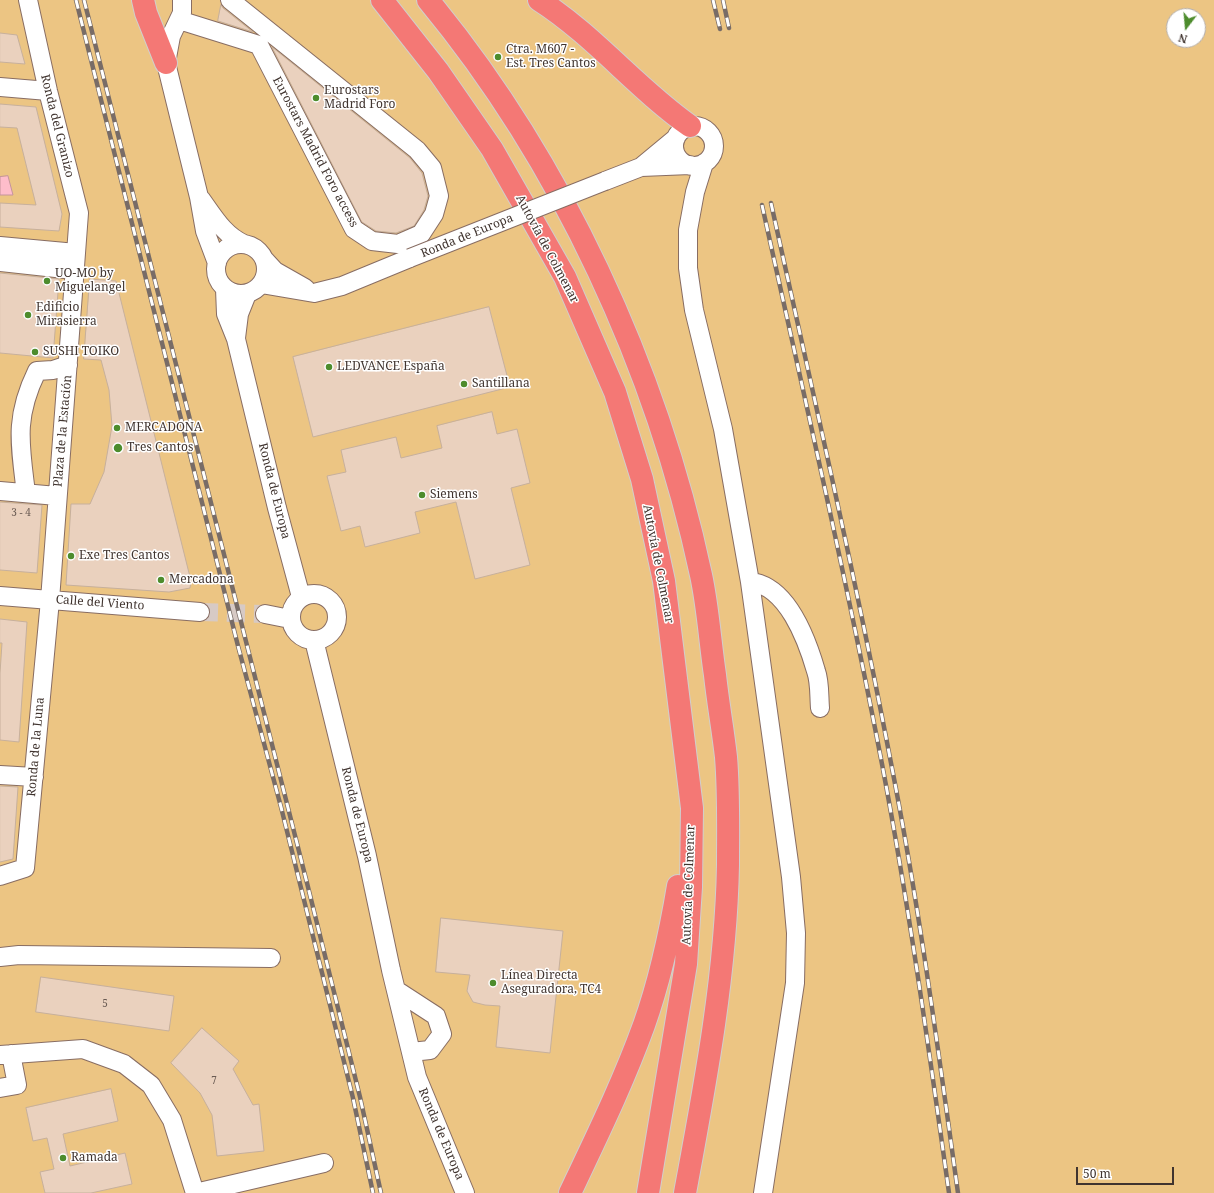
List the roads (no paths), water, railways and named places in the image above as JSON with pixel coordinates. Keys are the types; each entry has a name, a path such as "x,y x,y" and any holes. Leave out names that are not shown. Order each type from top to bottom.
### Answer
{"highway":[{"path":"143,0 146,14 166,62"},
{"name":"Autovía de Colmenar","path":"382,0 438,70 492,149 565,277 615,392 642,479 664,581 686,749 692,808 691,887 686,964 648,1193"},
{"path":"428,0 460,41 520,129 572,216 592,258 647,385 676,475 702,577 726,758 728,865 719,984 699,1115 685,1193"},
{"path":"539,0 559,13 625,70 664,108 683,132"},
{"path":"570,1193 616,1093 644,1026 660,974 671,930 679,884 681,807 686,749"}],"street":[{"name":"Ronda del Granizo","path":"28,0 48,91 79,213 75,261"},
{"path":"153,0 151,9 155,34"},
{"path":"182,0 182,13 171,36 166,62 199,197 205,231 217,263"},
{"name":"Eurostars Madrid Foro access","path":"179,20 259,45 354,229 372,241 398,244 421,234 434,214 439,196 432,168 417,150 230,0"},
{"path":"0,87 48,91"},
{"path":"702,127 713,137 714,152 710,159 697,164 684,163 675,152 683,132 702,127"},
{"name":"Ronda de Europa","path":"641,167 683,132"},
{"path":"697,164 688,230 688,268 694,310 723,430 750,582 791,877 796,933 795,983 763,1193"},
{"name":"Ronda de Europa","path":"236,339 239,314 254,289 314,294 342,286 641,167 697,164"},
{"path":"199,197 220,226 233,239 256,249 275,271 314,294"},
{"path":"244,244 230,246 219,256 217,263 217,277 225,288 239,294 254,289 266,272 264,259"},
{"path":"0,246 75,261"},
{"path":"0,262 75,261"},
{"name":"Plaza de la Estación","path":"50,600 75,261"},
{"name":"Ronda de Europa","path":"225,288 226,314 236,339 277,508 301,597"},
{"name":"Plaza de la Estación","path":"26,493 19,445 21,414 30,385 37,371 53,370 68,365"},
{"name":"Plaza de la Estación","path":"0,491 57,496"},
{"path":"750,582 765,585 783,600 799,627 817,672 820,708"},
{"path":"316,593 324,596 335,607 337,614 334,629 322,639 314,640 301,636 292,626 290,619 293,606 301,597 316,593"},
{"name":"Calle del Viento","path":"0,596 200,612"},
{"name":"Ronda de la Luna","path":"0,876 25,868 50,600"},
{"path":"265,614 290,619"},
{"name":"Ronda de Europa","path":"314,640 368,856 396,990 417,1078 465,1193"},
{"path":"0,775 34,777"},
{"path":"0,957 19,955 270,958"},
{"path":"396,990 423,1006 436,1016 442,1034 430,1050 411,1052"},
{"path":"402,1015 423,1006"},
{"path":"0,1088 17,1085 6,1055 83,1049 124,1064 151,1085 172,1120 195,1193 324,1163"}],"tunnel":[{"path":"200,612 265,614"}],"railway":[{"path":"76,0 238,646 281,807 353,1098 373,1193"},
{"path":"84,0 307,883 360,1097 381,1193"},
{"path":"713,0 720,29"},
{"path":"723,0 729,28"},
{"path":"771,203 848,552 901,816 928,977 958,1193"},
{"path":"762,205 839,554 882,764 910,924 949,1193"}],"place":[{"name":"Ctra. M607 - Est. Tres Cantos","path":"498,57"},
{"name":"Eurostars Madrid Foro","path":"316,98"},
{"name":"UO-MO by Miguelangel","path":"47,281"},
{"name":"Edificio Mirasierra","path":"28,315"},
{"name":"SUSHI TOIKO","path":"35,352"},
{"name":"LEDVANCE España","path":"329,367"},
{"name":"Santillana","path":"464,384"},
{"name":"MERCADONA","path":"117,428"},
{"name":"Tres Cantos","path":"118,448"},
{"name":"Siemens","path":"422,495"},
{"name":"Exe Tres Cantos","path":"71,556"},
{"name":"Mercadona","path":"161,580"},
{"name":"Línea Directa Aseguradora, TC4","path":"493,983"},
{"name":"Ramada","path":"63,1158"}]}
